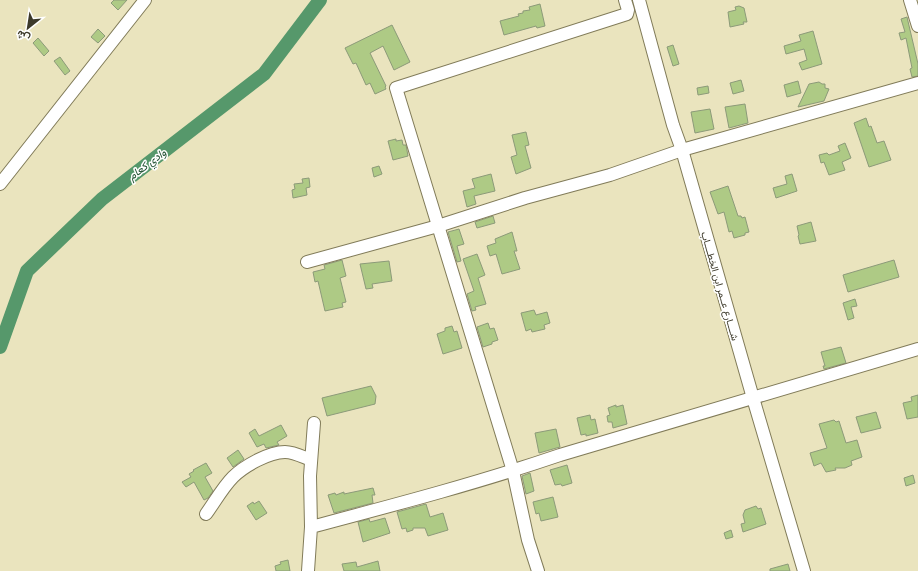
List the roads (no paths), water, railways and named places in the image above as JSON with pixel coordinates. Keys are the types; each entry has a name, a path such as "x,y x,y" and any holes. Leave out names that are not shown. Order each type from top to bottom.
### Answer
{"street":[{"path":"0,184 145,0"},
{"path":"538,571 528,540 513,471 396,88 626,14 628,10 625,0"},
{"name":"شــــارع عــمر ابن الخطــــاب","path":"639,0 673,125 682,150 752,398 804,571"},
{"path":"910,0 918,26"},
{"path":"307,262 438,226 525,198 610,175 682,150 918,83"},
{"path":"311,527 513,471 560,455 918,349"},
{"path":"308,571 311,527 314,422"},
{"path":"206,514 233,477 254,462 270,455 285,452 312,460"}],"waterway":[{"name":"وادي كعام","path":"0,347 27,271 102,199 264,74 320,0"}]}
